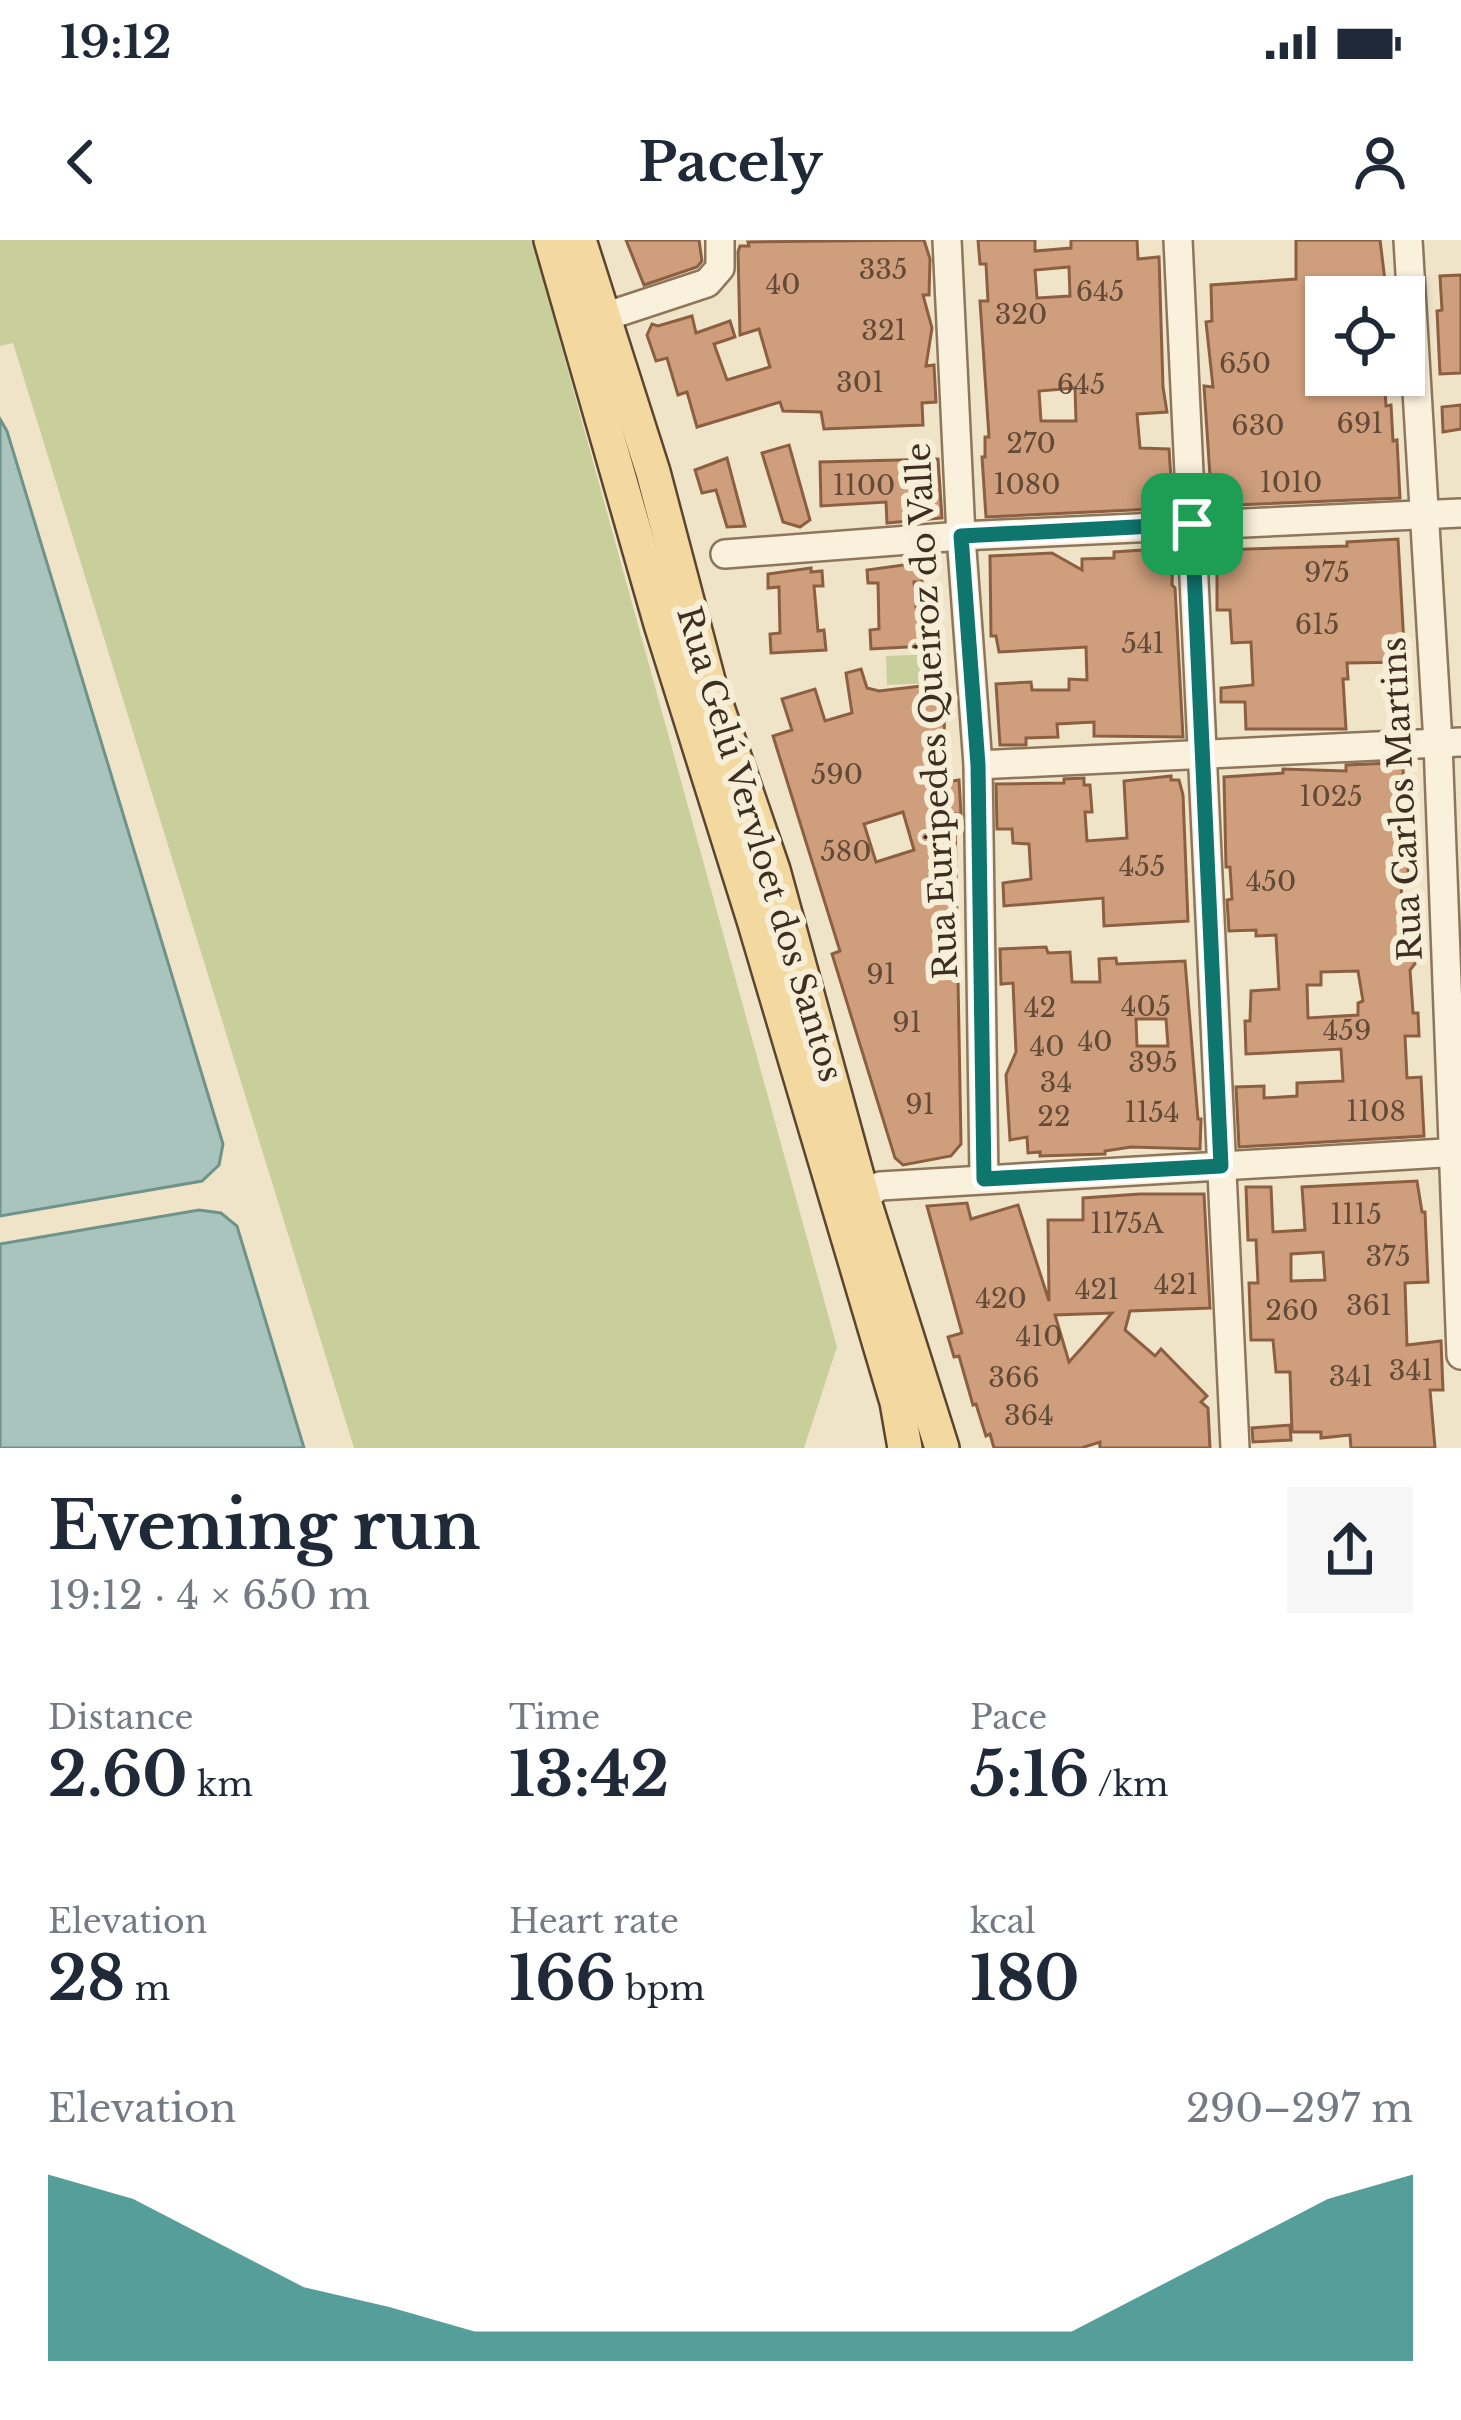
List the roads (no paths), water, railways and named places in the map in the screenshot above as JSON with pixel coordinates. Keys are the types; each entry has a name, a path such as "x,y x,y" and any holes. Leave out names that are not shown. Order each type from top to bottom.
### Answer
{"main road":[{"name":"Rua Gelú Vervloet dos Santos","path":"551,240 661,624 897,1402 905,1448"},
{"name":"Rua Gelú Vervloet dos Santos","path":"579,240 652,472 709,684 773,870 862,1198 942,1448"}],"street":[{"path":"604,317 707,284 720,268 720,240"},
{"name":"Rua Euripedes Queiroz do Valle","path":"947,240 978,765 984,1179"},
{"path":"1178,240 1235,1448"},
{"name":"Rua Carlos Martins","path":"1408,240 1424,514 1449,743 1461,1355"},
{"path":"725,554 961,536 1461,513"},
{"path":"978,765 1449,743"},
{"path":"862,1198 880,1186 1457,1152"}],"water":[{"path":"0,419 223,1144 219,1165 202,1181 0,1216"},
{"path":"199,1210 221,1213 237,1226 304,1448 0,1448 0,1244"}]}
